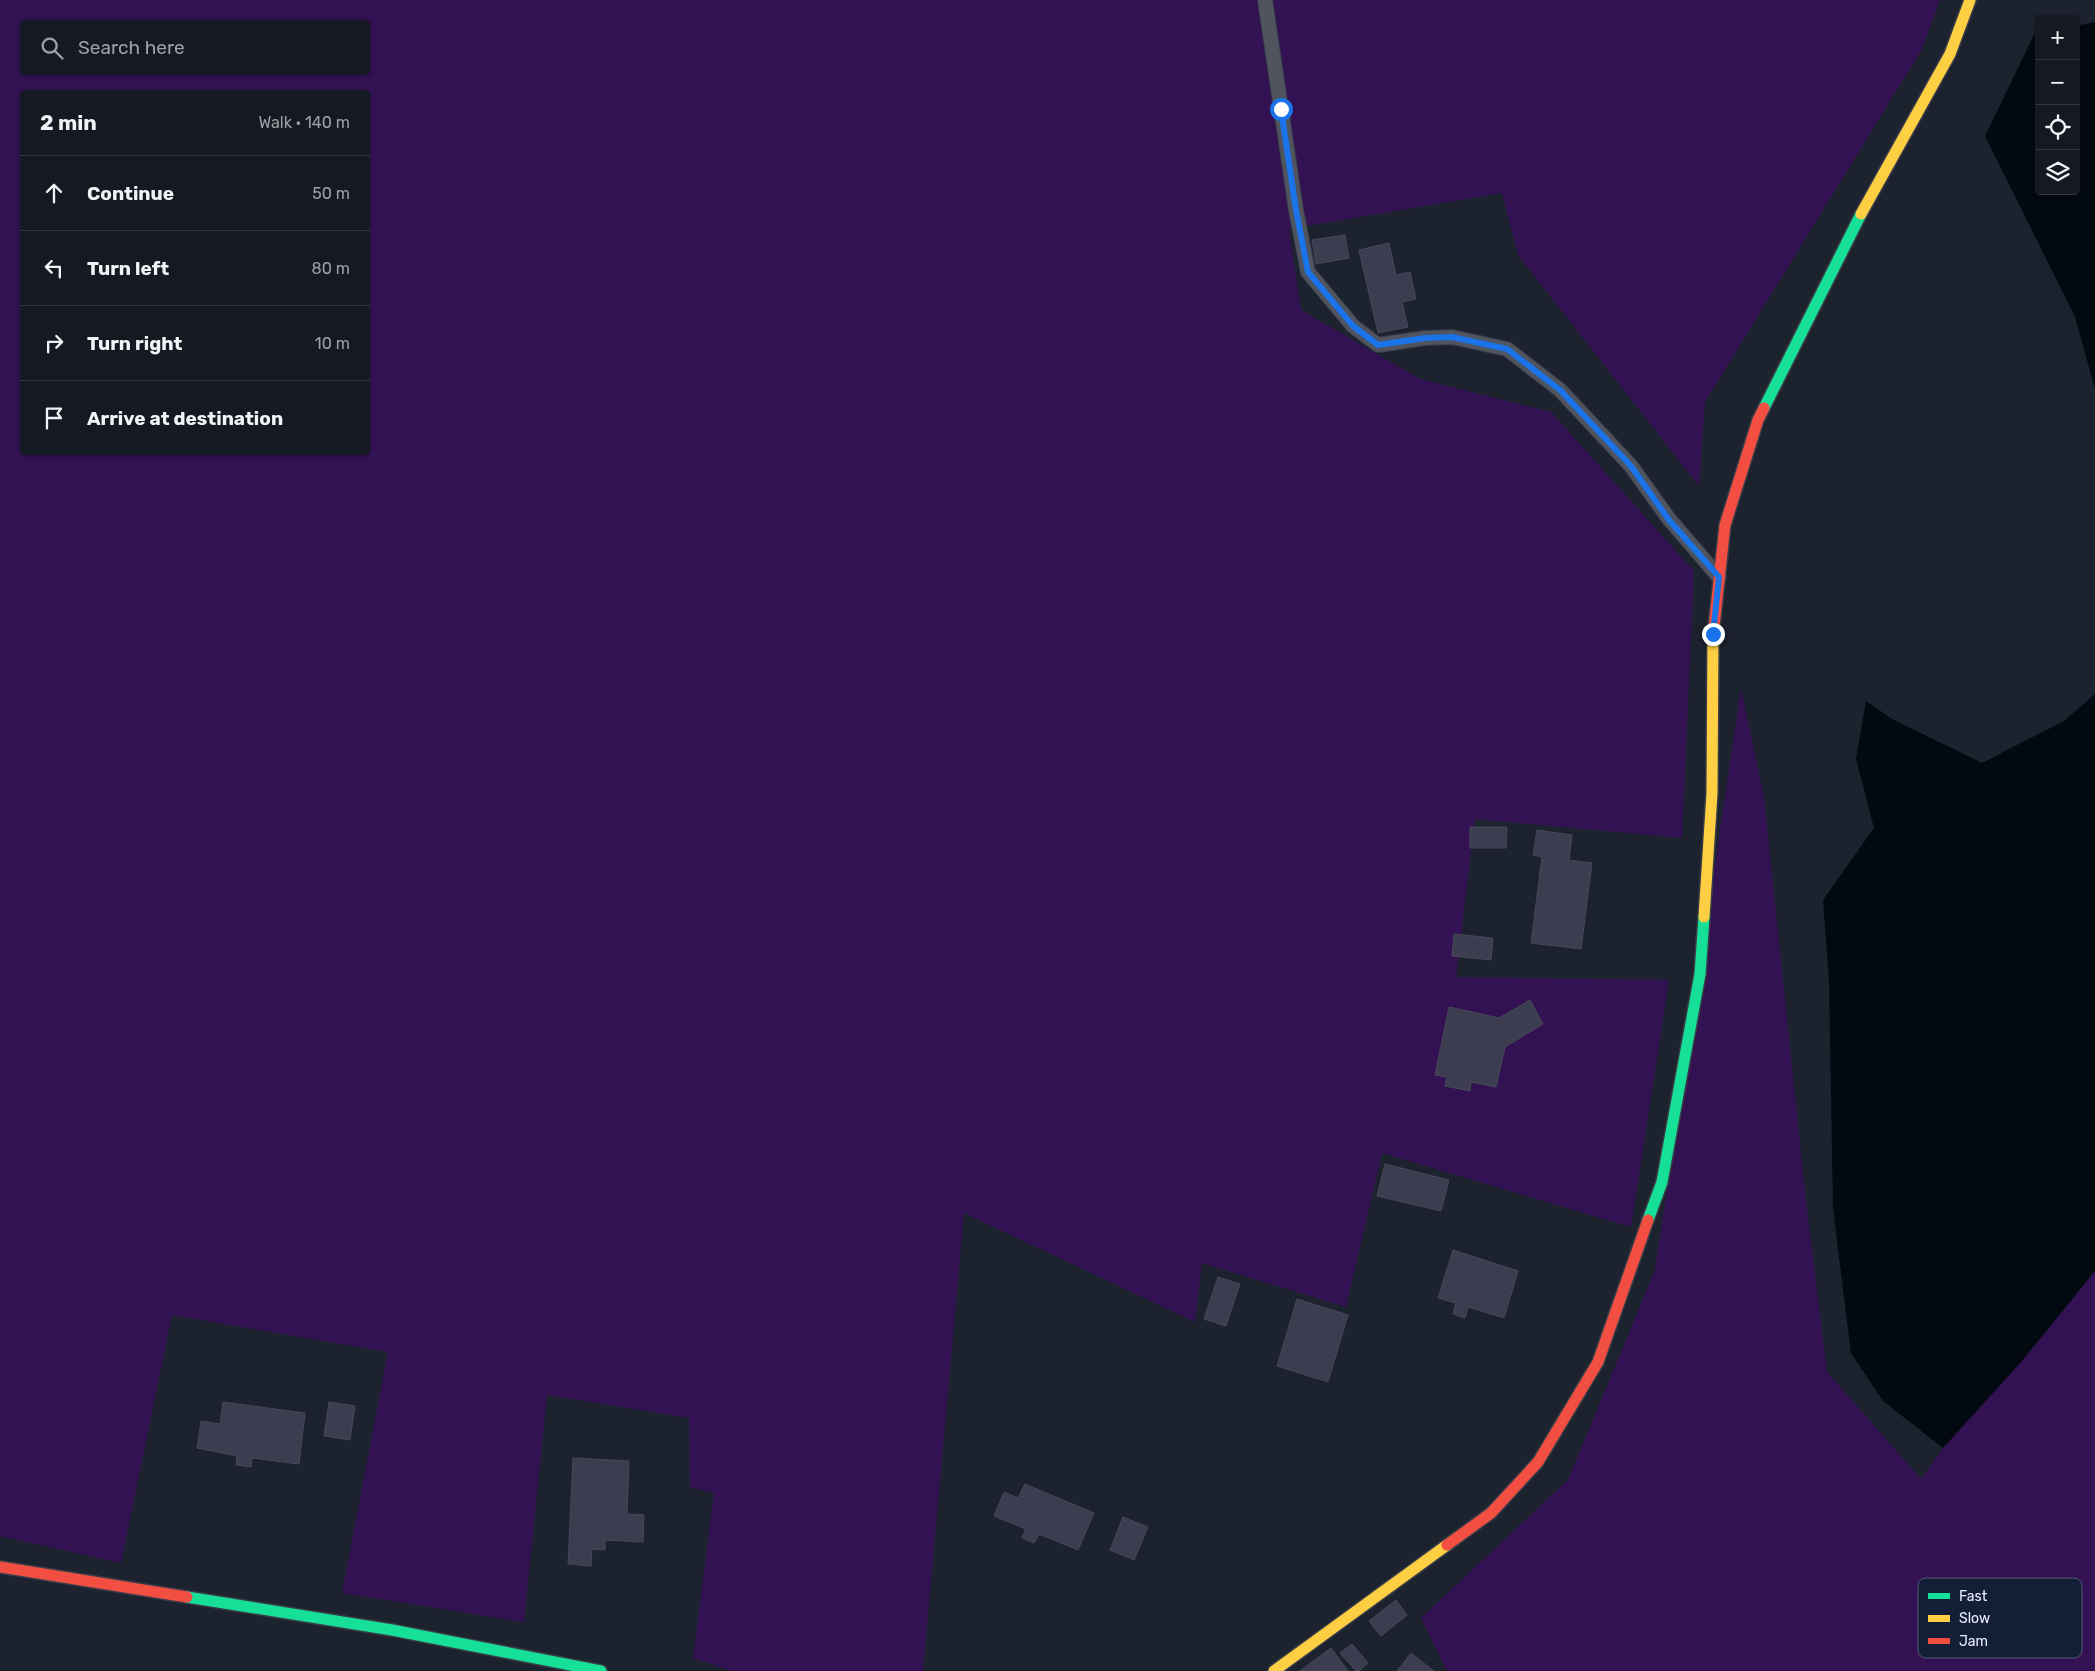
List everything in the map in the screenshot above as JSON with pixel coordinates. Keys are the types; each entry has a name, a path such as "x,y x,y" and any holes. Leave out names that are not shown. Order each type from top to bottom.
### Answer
{"street":[{"path":"1274,1671 1491,1513 1538,1462 1598,1362 1662,1182 1700,974 1712,793 1713,634 1725,525 1758,420 1873,191 1950,54 1970,0"},
{"path":"0,1567 392,1630 601,1671"}],"lane":[{"path":"1265,0 1296,210 1308,272 1353,326 1378,345 1425,338 1452,337 1507,349 1560,390 1618,452 1631,466 1669,520 1719,577"}],"shaded area":[{"path":"0,0 1940,0 1922,49 1705,402 1699,486 1518,255 1502,193 1289,229 1301,310 1420,379 1551,412 1694,571 1682,838 1475,819 1456,977 1669,980 1631,1227 1382,1153 1346,1307 1202,1263 1195,1322 964,1213 923,1671 732,1671 693,1658 714,1493 690,1487 689,1418 547,1395 524,1622 342,1593 388,1352 172,1315 121,1563 0,1536"},
{"path":"2095,22 2095,389 2075,317 1985,136 2035,35 2035,195 2080,195 2080,25"},
{"path":"1741,688 1764,797 1805,1192 1827,1372 1921,1479 1943,1448 2021,1362 2095,1271 2095,1671 1447,1671 1421,1618 1568,1480 1655,1270"},
{"path":"2095,694 2095,1271 2021,1362 1943,1448 1883,1401 1851,1353 1833,1208 1829,980 1823,900 1874,828 1856,759 1866,701 1892,719 1982,763 2064,721"}],"building":[{"path":"1345,235 1349,258 1316,264 1312,240"},
{"path":"1389,243 1396,275 1410,272 1416,299 1402,302 1408,327 1378,333 1359,250"},
{"path":"1470,827 1507,827 1506,848 1470,848"},
{"path":"1537,830 1572,835 1569,860 1592,863 1581,949 1531,943 1542,857 1533,855"},
{"path":"1454,934 1493,938 1491,960 1452,956"},
{"path":"1530,1000 1543,1024 1505,1047 1496,1087 1471,1082 1470,1091 1445,1086 1447,1077 1435,1075 1449,1007 1499,1018"},
{"path":"1385,1164 1449,1180 1441,1211 1377,1196"},
{"path":"1453,1250 1518,1271 1504,1318 1468,1307 1465,1318 1453,1314 1456,1303 1438,1298"},
{"path":"1218,1277 1240,1284 1226,1326 1204,1319"},
{"path":"1297,1299 1348,1315 1328,1382 1277,1366"},
{"path":"223,1402 305,1413 299,1464 252,1458 251,1467 236,1465 237,1456 197,1448 201,1421 220,1424"},
{"path":"329,1402 355,1406 350,1440 324,1436"},
{"path":"573,1458 629,1461 627,1514 644,1515 643,1542 605,1540 605,1550 592,1549 591,1566 568,1564"},
{"path":"1025,1484 1094,1513 1078,1550 1039,1534 1034,1543 1022,1538 1026,1529 994,1516 1004,1492 1018,1498"},
{"path":"1123,1517 1148,1527 1134,1560 1110,1550"},
{"path":"1396,1600 1407,1615 1381,1636 1369,1621"},
{"path":"1352,1644 1368,1663 1359,1671 1356,1671 1340,1653"},
{"path":"1331,1648 1348,1671 1300,1671"},
{"path":"1411,1653 1434,1671 1397,1671"}],"traffic: fast":[{"path":"1764,408 1861,214"},
{"path":"1648,1220 1662,1182 1700,974 1704,917"},
{"path":"187,1597 392,1630 601,1671"}],"traffic: slow":[{"path":"1861,214 1950,54 1970,0"},
{"path":"1704,917 1712,793 1713,636"},
{"path":"1274,1671 1447,1545"}],"traffic: jam":[{"path":"1713,636 1725,525 1758,420 1764,408"},
{"path":"1447,1545 1491,1513 1538,1462 1598,1362 1648,1220"},
{"path":"0,1567 187,1597"}],"route":[{"path":"1281,109 1296,210 1308,272 1353,326 1378,345 1425,338 1452,337 1507,349 1560,390 1631,466 1669,520 1719,577 1713,634"}]}
